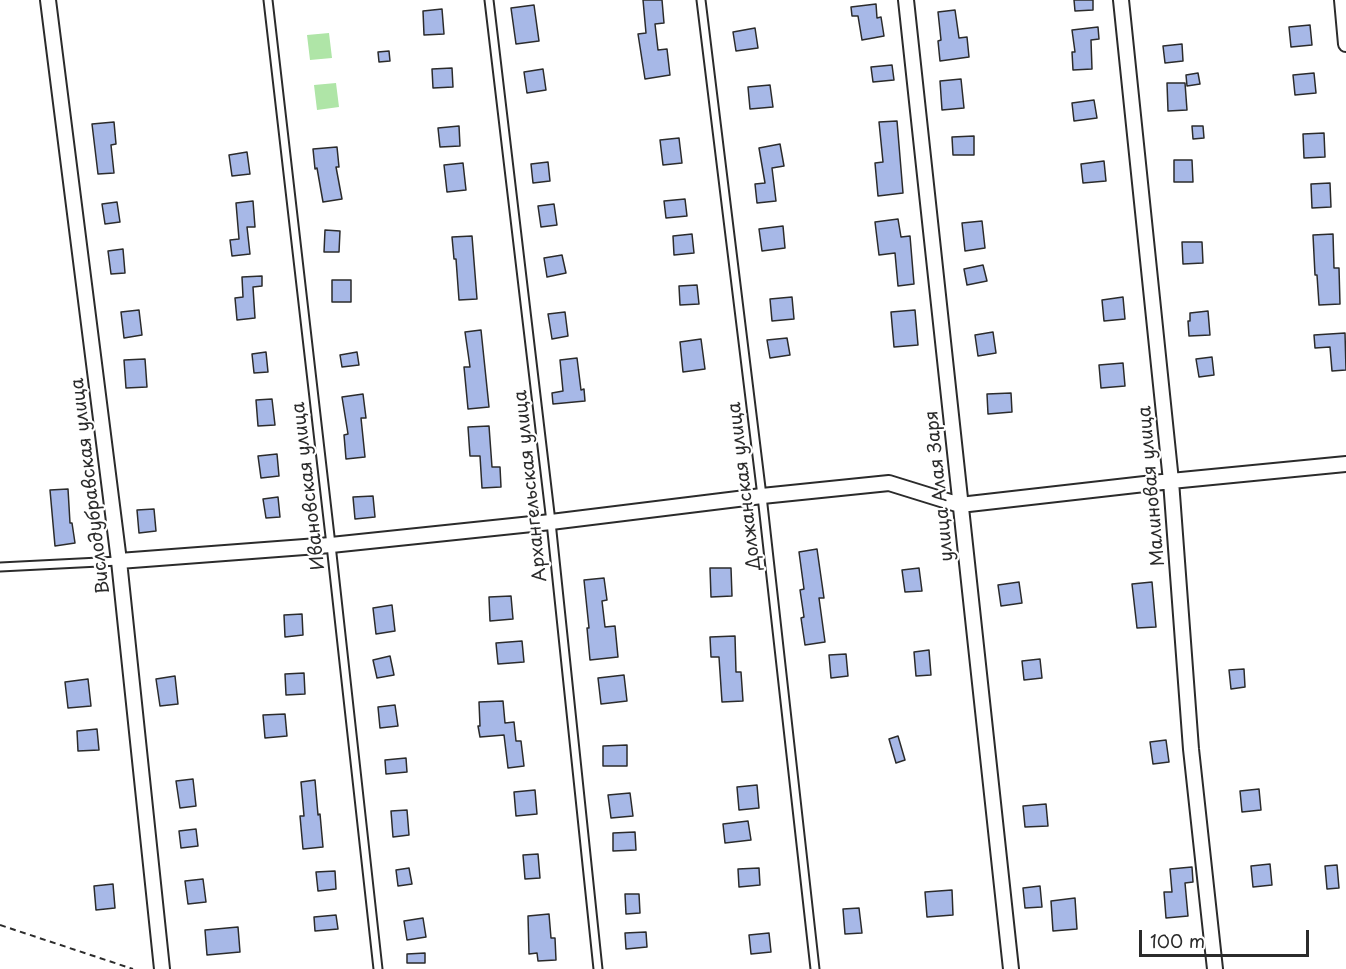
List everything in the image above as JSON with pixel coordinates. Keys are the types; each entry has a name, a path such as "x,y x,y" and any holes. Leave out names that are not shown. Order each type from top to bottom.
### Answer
{"street":[{"name":"Вислодубравская улица","path":"48,0 119,561 162,969"},
{"name":"улица Алая Заря","path":"906,0 1011,969"},
{"name":"Малиновая улица","path":"1121,0 1171,481 1191,749 1215,969"},
{"path":"1342,0 1346,44"},
{"path":"119,561 331,545 889,483 960,505 1346,464"}],"lane":[{"name":"Ивановская улица","path":"268,0 378,969"},
{"name":"Архангельская улица","path":"489,0 551,522 598,969"},
{"name":"Должанская улица","path":"701,0 762,496 815,969"},
{"path":"0,567 119,561"}],"path":[{"path":"0,926 133,969"}],"green space":[{"path":"329,33 332,58 310,60 307,35"},
{"path":"336,83 339,107 317,110 314,85"}],"building":[{"path":"643,0 662,0 664,23 655,24 658,50 667,49 670,75 645,79 638,34 646,33"},
{"path":"1074,0 1093,0 1093,10 1075,11"},
{"path":"876,4 877,18 881,17 884,36 862,40 858,16 852,16 851,7"},
{"path":"534,5 539,41 516,44 511,8"},
{"path":"442,9 444,34 424,35 423,11"},
{"path":"955,10 959,38 967,37 969,57 940,61 938,41 941,40 938,12"},
{"path":"1310,25 1312,45 1291,47 1289,27"},
{"path":"1098,27 1099,39 1091,40 1092,69 1073,70 1072,52 1075,52 1072,30"},
{"path":"755,28 758,48 736,51 733,32"},
{"path":"1182,44 1183,61 1165,63 1163,46"},
{"path":"389,51 390,61 379,62 378,52"},
{"path":"892,65 894,80 873,82 871,67"},
{"path":"452,68 453,87 433,88 432,69"},
{"path":"543,69 546,90 527,93 524,72"},
{"path":"1198,73 1200,84 1187,86 1186,75"},
{"path":"1314,73 1316,93 1295,95 1293,75"},
{"path":"961,79 964,108 942,110 940,81"},
{"path":"1167,83 1185,83 1187,110 1168,111"},
{"path":"770,85 773,107 750,109 748,87"},
{"path":"1094,100 1097,118 1074,121 1072,103"},
{"path":"897,121 903,193 878,196 875,163 883,162 879,122"},
{"path":"114,122 116,144 111,145 114,173 98,174 92,124"},
{"path":"459,126 460,146 440,147 438,128"},
{"path":"1192,126 1203,126 1204,138 1193,139"},
{"path":"1324,133 1325,157 1304,158 1303,134"},
{"path":"974,136 974,155 953,155 952,137"},
{"path":"679,138 682,163 663,165 660,140"},
{"path":"780,144 784,166 772,168 776,201 757,203 755,184 765,183 759,148"},
{"path":"337,147 339,167 336,167 342,199 323,202 313,149"},
{"path":"247,152 250,174 232,176 229,155"},
{"path":"1174,160 1192,160 1193,182 1174,182"},
{"path":"1104,161 1106,181 1083,183 1081,164"},
{"path":"548,162 550,181 533,183 531,164"},
{"path":"463,163 466,190 447,192 444,165"},
{"path":"1330,183 1331,207 1312,208 1311,184"},
{"path":"685,199 687,216 666,218 664,201"},
{"path":"253,201 255,227 247,227 250,254 232,256 230,240 239,239 236,203"},
{"path":"117,202 120,222 105,224 102,204"},
{"path":"554,204 557,225 541,227 538,206"},
{"path":"898,219 901,237 910,236 914,284 898,286 895,253 879,255 875,222"},
{"path":"982,221 985,248 965,251 962,223"},
{"path":"783,226 785,248 762,251 759,229"},
{"path":"325,230 340,231 339,252 324,252"},
{"path":"692,234 694,253 674,255 673,236"},
{"path":"1333,234 1334,268 1339,268 1340,304 1319,305 1313,235"},
{"path":"472,236 477,299 459,300 452,237"},
{"path":"1182,242 1202,242 1203,263 1183,264"},
{"path":"123,249 125,273 111,274 108,251"},
{"path":"562,255 566,273 547,277 544,258"},
{"path":"983,265 987,281 967,285 964,269"},
{"path":"262,276 262,286 253,287 255,318 237,320 235,298 243,297 242,277"},
{"path":"332,280 351,280 351,302 332,302"},
{"path":"697,285 699,304 680,305 679,286"},
{"path":"792,297 794,319 772,321 770,299"},
{"path":"1123,297 1125,319 1104,321 1102,300"},
{"path":"139,310 142,335 124,338 121,312"},
{"path":"915,310 918,345 894,347 891,312"},
{"path":"1208,311 1210,335 1189,336 1190,313"},
{"path":"565,312 568,336 552,339 548,314"},
{"path":"481,330 489,407 468,409 464,367 470,367 465,332"},
{"path":"993,332 996,353 978,356 975,335"},
{"path":"1345,333 1346,370 1332,371 1330,347 1315,348 1314,335"},
{"path":"787,338 790,355 770,358 767,340"},
{"path":"701,339 705,369 683,372 680,342"},
{"path":"266,352 268,372 254,373 252,354"},
{"path":"357,352 359,365 342,367 340,355"},
{"path":"1212,357 1214,375 1199,377 1196,359"},
{"path":"577,358 581,390 584,389 585,401 553,404 552,393 563,391 560,360"},
{"path":"145,359 147,387 126,388 124,360"},
{"path":"1123,363 1125,386 1101,388 1099,365"},
{"path":"1011,393 1012,412 988,414 987,394"},
{"path":"363,394 366,418 361,418 365,457 346,459 344,435 348,434 342,397"},
{"path":"272,399 275,425 258,426 256,400"},
{"path":"489,426 492,467 500,467 501,487 482,488 480,456 470,456 468,427"},
{"path":"277,454 279,476 261,478 258,456"},
{"path":"68,489 70,523 72,523 75,543 55,546 50,490"},
{"path":"373,496 375,517 355,519 353,497"},
{"path":"278,497 280,517 266,518 263,499"},
{"path":"154,509 156,531 139,533 137,510"},
{"path":"817,549 824,598 819,598 825,642 805,645 800,590 804,589 799,552"},
{"path":"710,568 731,568 732,596 711,597"},
{"path":"919,568 922,591 905,592 902,570"},
{"path":"604,578 607,600 602,601 605,627 615,626 618,657 590,660 584,580"},
{"path":"1019,582 1022,603 1001,606 998,585"},
{"path":"1152,582 1156,627 1137,628 1132,584"},
{"path":"511,596 513,619 490,621 489,597"},
{"path":"392,605 395,631 376,634 373,608"},
{"path":"302,614 303,635 285,637 284,615"},
{"path":"735,636 736,672 741,672 743,701 722,702 719,657 711,657 710,637"},
{"path":"522,641 524,662 498,664 496,643"},
{"path":"929,650 931,675 916,676 914,652"},
{"path":"846,654 848,676 831,678 829,655"},
{"path":"390,656 394,675 377,678 373,660"},
{"path":"1040,659 1042,678 1024,680 1022,661"},
{"path":"1244,669 1245,687 1231,689 1229,670"},
{"path":"304,673 305,694 286,695 285,674"},
{"path":"624,675 627,701 601,704 598,678"},
{"path":"175,676 178,704 160,706 156,679"},
{"path":"88,679 91,706 68,708 65,682"},
{"path":"503,701 505,723 514,722 516,741 521,741 524,766 508,768 504,735 480,737 479,702"},
{"path":"395,705 398,726 380,728 378,707"},
{"path":"285,714 287,736 265,738 263,715"},
{"path":"97,729 99,750 78,751 77,731"},
{"path":"898,736 905,760 896,763 889,739"},
{"path":"1166,740 1169,762 1153,764 1150,742"},
{"path":"627,745 627,766 603,766 603,746"},
{"path":"406,758 407,772 386,774 385,760"},
{"path":"193,779 196,806 180,808 176,781"},
{"path":"315,780 323,847 303,849 300,816 304,816 301,782"},
{"path":"757,785 759,808 739,810 737,787"},
{"path":"1259,789 1261,810 1242,812 1240,791"},
{"path":"535,790 537,814 516,816 514,792"},
{"path":"630,793 633,816 611,818 608,795"},
{"path":"1046,804 1048,826 1025,827 1023,806"},
{"path":"407,810 409,835 393,837 391,811"},
{"path":"748,821 751,840 725,843 723,824"},
{"path":"196,829 198,846 181,848 179,831"},
{"path":"635,832 636,850 613,851 613,833"},
{"path":"538,854 540,878 525,879 523,855"},
{"path":"1270,864 1272,885 1253,887 1251,866"},
{"path":"1337,865 1339,888 1327,889 1325,866"},
{"path":"1192,867 1193,882 1185,883 1188,916 1166,918 1164,892 1172,892 1170,869"},
{"path":"409,868 412,884 398,886 396,870"},
{"path":"759,868 760,885 739,887 738,869"},
{"path":"335,871 336,889 318,891 316,872"},
{"path":"203,879 206,902 188,904 185,881"},
{"path":"113,884 115,908 96,910 94,886"},
{"path":"1040,886 1042,907 1025,908 1023,888"},
{"path":"952,890 953,915 927,917 925,892"},
{"path":"625,894 639,894 640,913 626,914"},
{"path":"1075,898 1077,929 1053,931 1051,901"},
{"path":"859,908 862,933 845,934 843,909"},
{"path":"549,914 551,938 555,938 556,960 538,961 537,953 529,954 528,916"},
{"path":"336,915 338,929 315,931 314,917"},
{"path":"423,918 426,937 407,940 404,921"},
{"path":"238,927 240,952 207,955 205,930"},
{"path":"646,932 647,947 626,949 625,933"},
{"path":"769,933 771,952 751,954 749,935"},
{"path":"425,953 425,963 407,963 407,954"}]}
